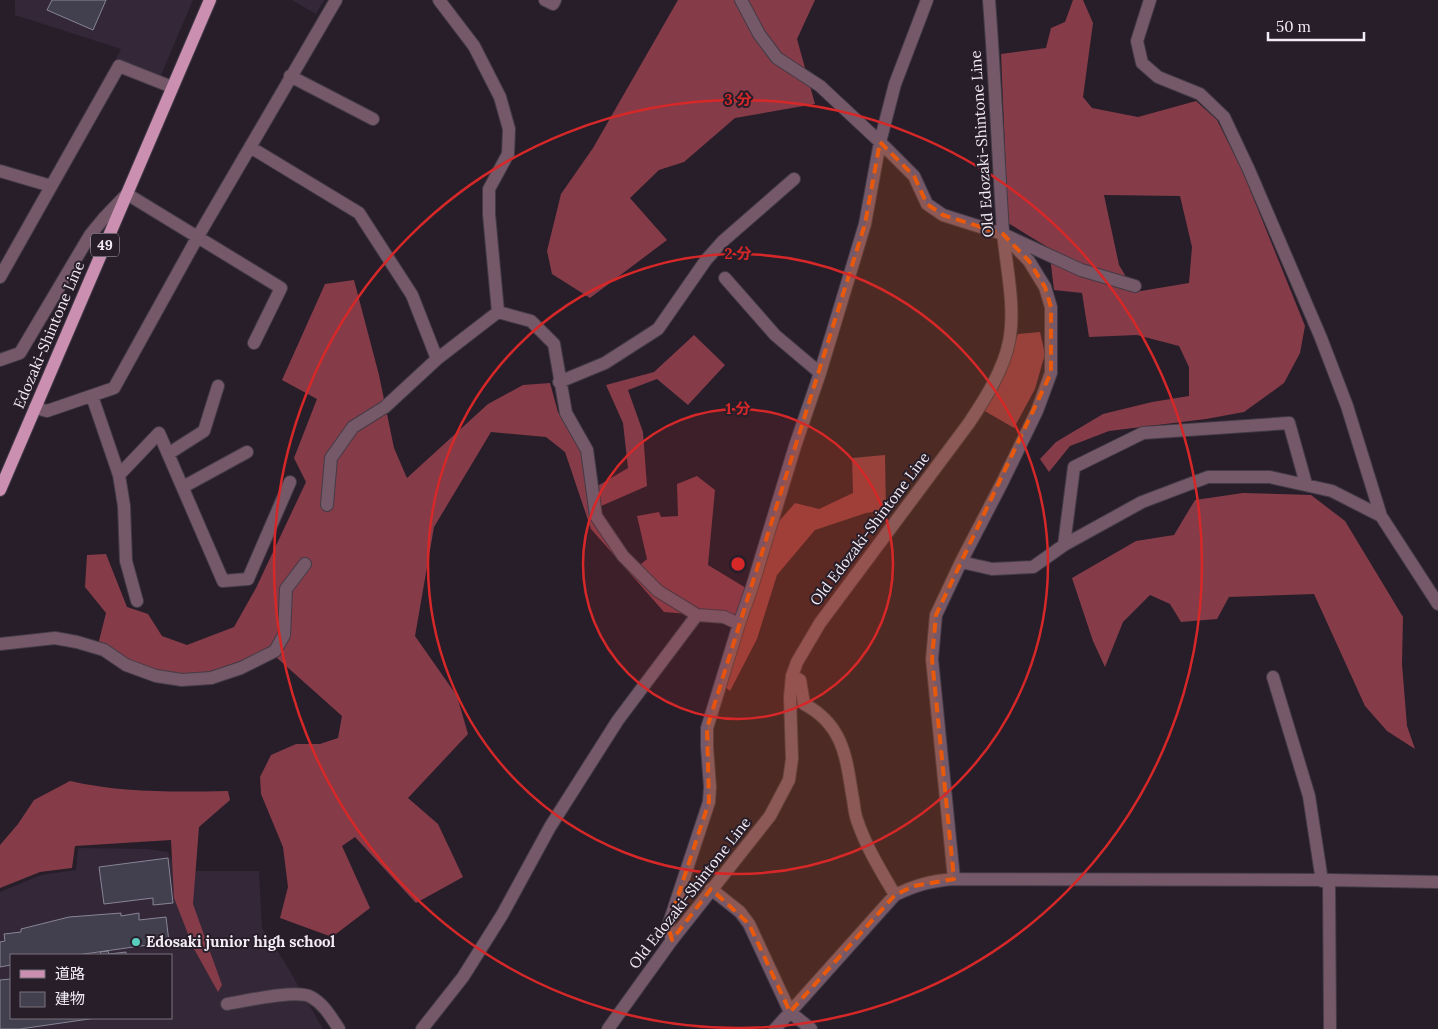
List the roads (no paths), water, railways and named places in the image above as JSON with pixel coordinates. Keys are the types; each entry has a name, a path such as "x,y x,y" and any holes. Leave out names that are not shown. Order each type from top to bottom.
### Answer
{"main road":[{"name":"Edozaki-Shintone Line","path":"0,490 210,0"}],"street":[{"path":"35,408 47,411 114,388 290,76 336,0"},
{"path":"439,0 474,46 500,97 509,128 508,154 489,189 489,214 498,312"},
{"path":"545,0 553,4 554,0"},
{"path":"741,0 759,34 777,58 820,86 880,142 914,176 927,204 943,215 1004,234 1081,270 1134,286"},
{"path":"672,940 668,926 709,802 707,728 795,446 820,373 865,224 880,142 894,84 927,0"},
{"name":"Old Edozaki-Shintone Line","path":"608,1029 672,940 770,816 789,780 792,759 790,697 792,676 797,662 820,622 969,424 985,399 997,374 1009,341 1011,322 988,0"},
{"path":"1150,0 1138,41 1142,63 1158,77 1200,94 1224,117 1321,338 1344,397 1381,516 1437,603"},
{"path":"0,277 119,66 172,87"},
{"path":"290,76 373,120"},
{"path":"250,146 359,213 412,295 436,359"},
{"path":"0,171 51,186"},
{"path":"559,382 605,363 658,329 706,260 723,241 794,179"},
{"path":"0,360 20,353 90,235 127,194 281,288 254,343"},
{"path":"954,879 932,659 936,615 1014,459 1037,411 1052,373 1051,307 1045,287 1029,261 1004,234"},
{"path":"725,278 775,335 820,373"},
{"path":"327,505 331,458 354,427 385,407 436,359 498,312"},
{"path":"498,312 531,321 554,344 559,382 566,413 587,450 596,516 623,556 658,590 697,615 724,617 739,624"},
{"path":"168,454 204,431 218,386"},
{"path":"92,396 119,475 124,506 126,561 137,602"},
{"path":"1064,546 1074,467 1143,433 1289,423 1306,484"},
{"path":"119,475 159,433 223,581 248,579 290,482"},
{"path":"183,487 247,452"},
{"path":"961,562 992,569 1033,567 1064,546 1142,502 1208,477 1270,477 1306,484 1332,491 1381,516"},
{"path":"0,644 55,638 104,650 126,665 156,676 182,680 211,678 241,668 275,651 284,635 286,589 305,564"},
{"path":"422,1029 463,977 502,915 555,819 618,720 697,615"},
{"path":"792,676 800,680 804,704 817,710 839,736 846,760 856,818 867,845 895,895"},
{"path":"1273,677 1309,796 1326,880 1330,1029"},
{"path":"775,1029 895,895 914,886 931,881 954,879 1438,882"},
{"path":"711,889 740,912 749,924 790,1012 811,1029"},
{"path":"227,1004 296,994 310,996 325,1009 339,1029"}],"place":[{"name":"Edosaki junior high school","path":"136,942"}]}
